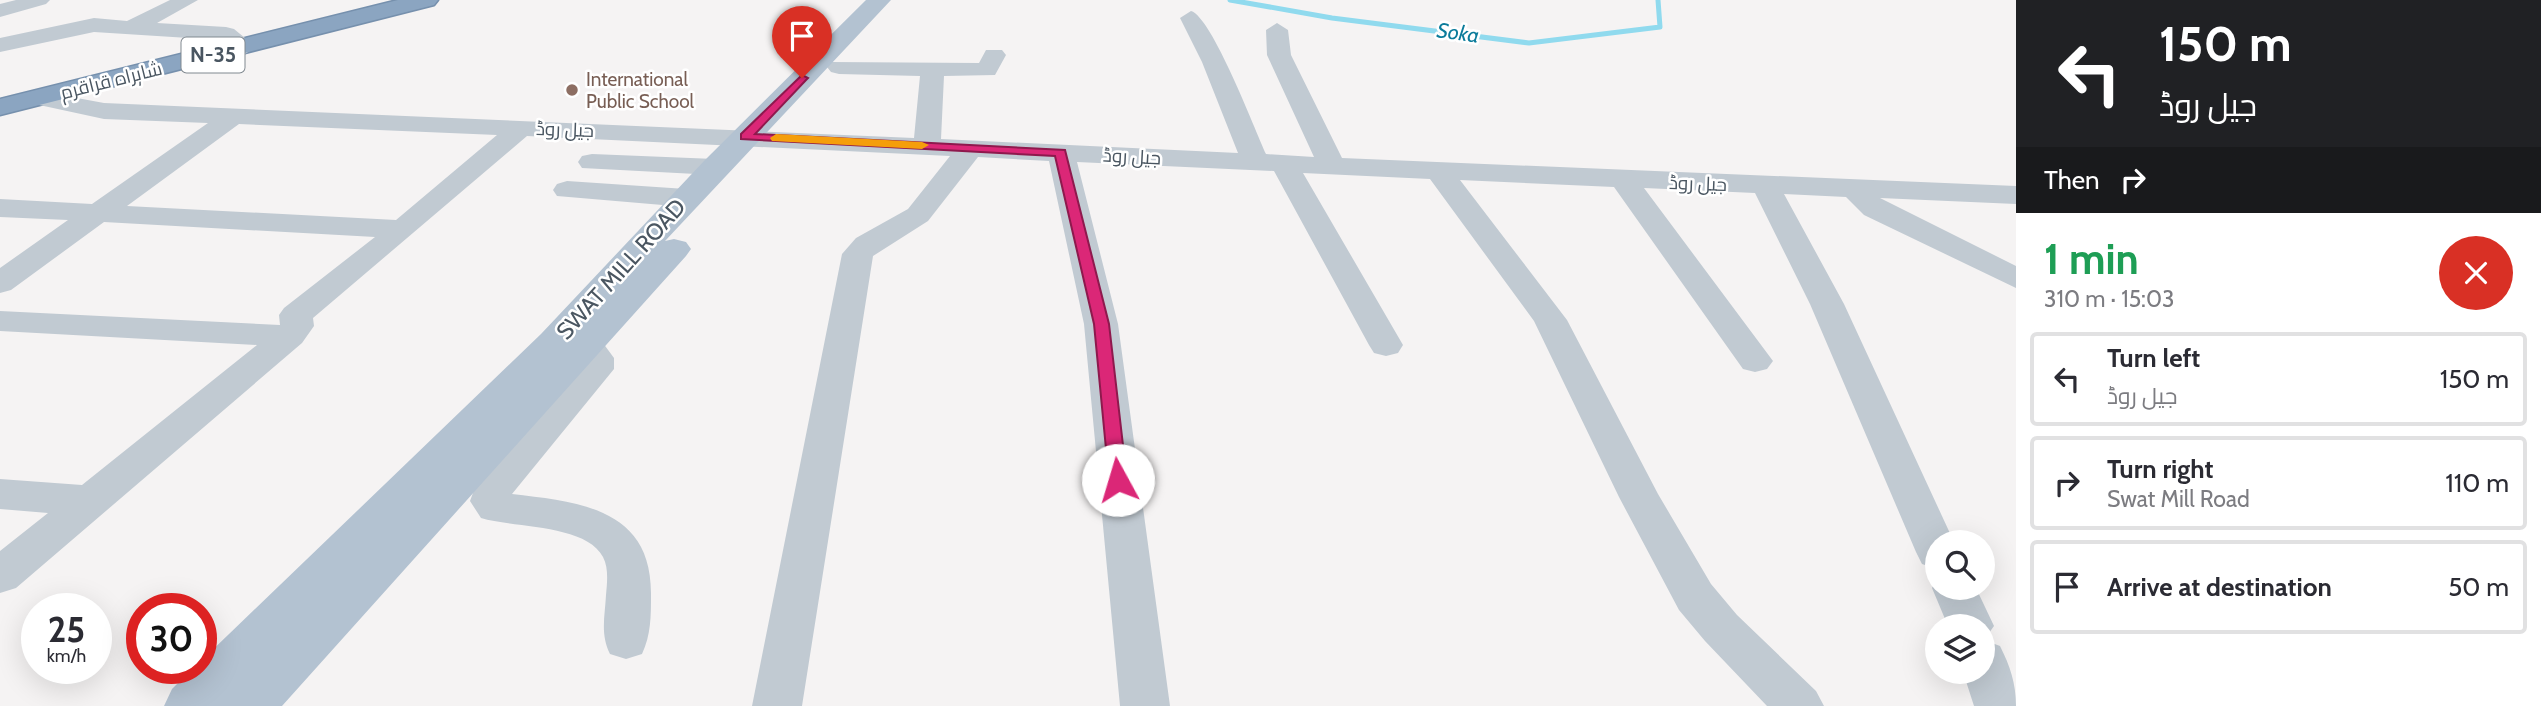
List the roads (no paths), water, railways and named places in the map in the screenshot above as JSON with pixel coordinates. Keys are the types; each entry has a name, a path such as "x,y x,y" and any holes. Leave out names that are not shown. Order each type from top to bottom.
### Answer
{"highway":[{"name":"شاہراہ قراقرم","path":"0,107 426,0"}],"main road":[{"name":"SWAT MILL ROAD","path":"379,538 588,347 759,137 879,0"},
{"name":"SWAT MILL ROAD","path":"379,538 715,167 759,137 839,67 902,0"},
{"path":"191,706 379,538"},
{"path":"248,706 379,538"}],"street":[{"path":"0,11 39,0"},
{"path":"130,27 187,0"},
{"path":"62,22 97,5"},
{"path":"1191,18 1269,162 1386,345"},
{"path":"0,45 94,25 226,34 245,47"},
{"path":"1278,30 1279,55 1332,165"},
{"path":"839,67 988,70 994,55"},
{"path":"927,145 932,69"},
{"path":"104,111 131,75"},
{"name":"جیل روڈ","path":"39,98 104,111 759,137 1624,180 2016,195"},
{"path":"0,283 234,116"},
{"path":"0,576 290,336 297,326 296,315 403,229 521,128"},
{"path":"777,706 858,254 867,245 918,215 971,148"},
{"path":"1061,152 1101,324 1145,706"},
{"path":"592,162 715,167"},
{"path":"1439,171 1550,320 1608,439 1695,597 1721,628 1799,706"},
{"path":"1624,180 1678,250 1755,361"},
{"path":"1765,186 1801,250 1838,328 1927,530"},
{"path":"1854,189 1874,209 2016,278"},
{"path":"567,191 686,198"},
{"path":"0,208 403,229"},
{"path":"0,321 290,336"},
{"path":"588,347 596,358 596,369 491,492 490,501 496,507 579,521 612,536 622,548 627,563 626,640"},
{"path":"0,494 93,501"},
{"path":"1991,684 1999,706"}],"waterway":[{"name":"Soka","path":"1230,0 1332,18 1529,43 1660,27 1658,0"}],"place":[{"name":"International Public School","path":"572,90"}]}
